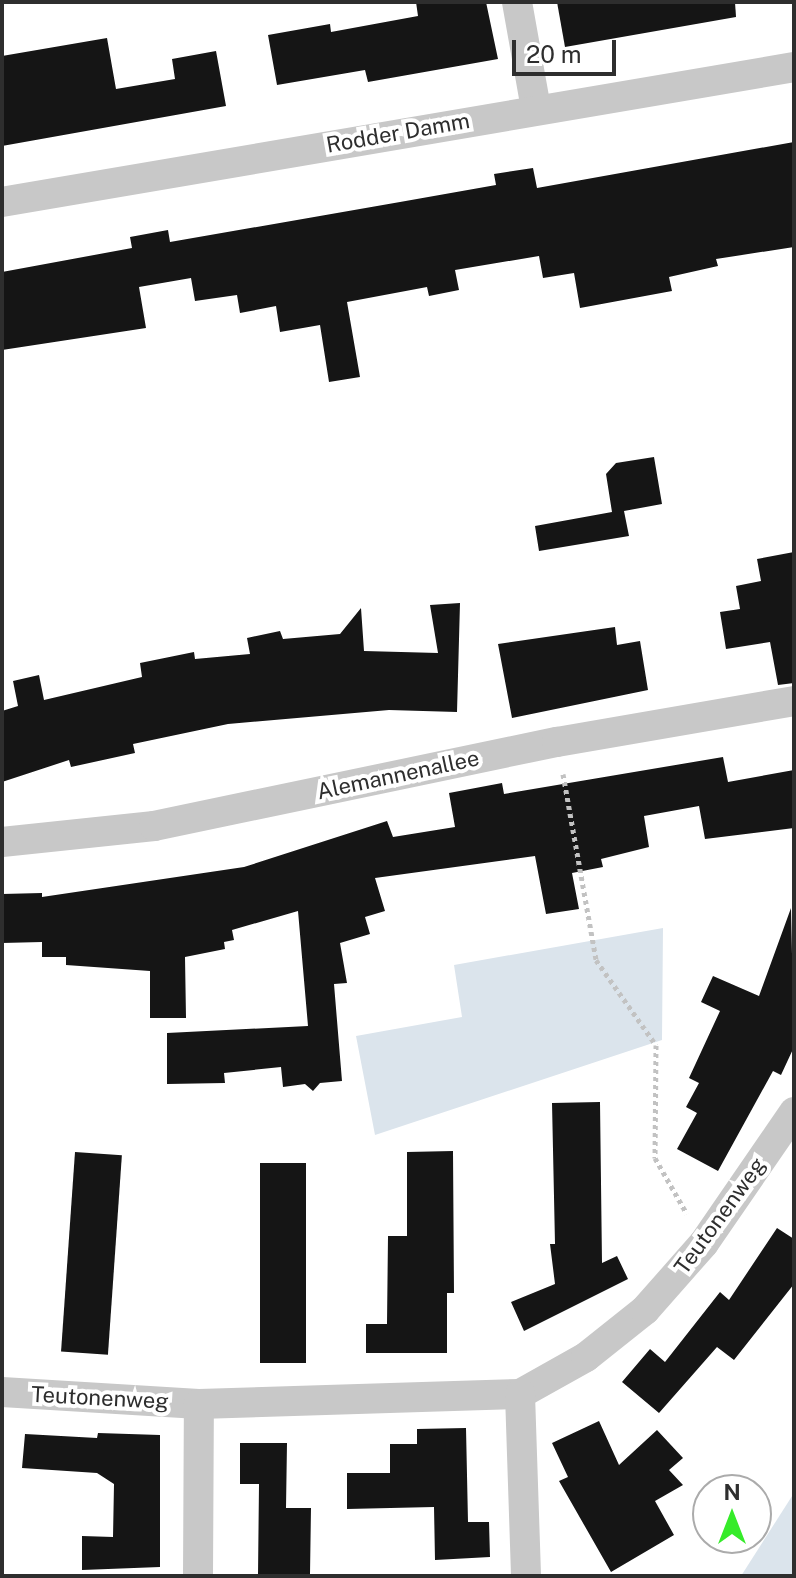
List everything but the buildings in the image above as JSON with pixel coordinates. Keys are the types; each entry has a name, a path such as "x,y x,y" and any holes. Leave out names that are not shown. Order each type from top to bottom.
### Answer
{"street":[{"path":"517,2 536,109"},
{"name":"Rodder Damm","path":"2,202 794,67"},
{"name":"Alemannenallee","path":"2,842 154,826 557,742 794,701"},
{"name":"Teutonenweg","path":"2,1392 199,1404 520,1394 586,1357 645,1310 704,1243 794,1112"},
{"path":"520,1394 526,1576"},
{"name":"Teutonenweg","path":"198,1576 199,1404"}],"path":[{"path":"557,742 596,960 656,1045 655,1158 704,1243"}],"shaded area":[{"path":"663,928 662,1040 375,1135 356,1036 462,1017 454,965"},
{"path":"794,1493 794,1576 741,1576 755,1554 772,1554 772,1527"}]}
